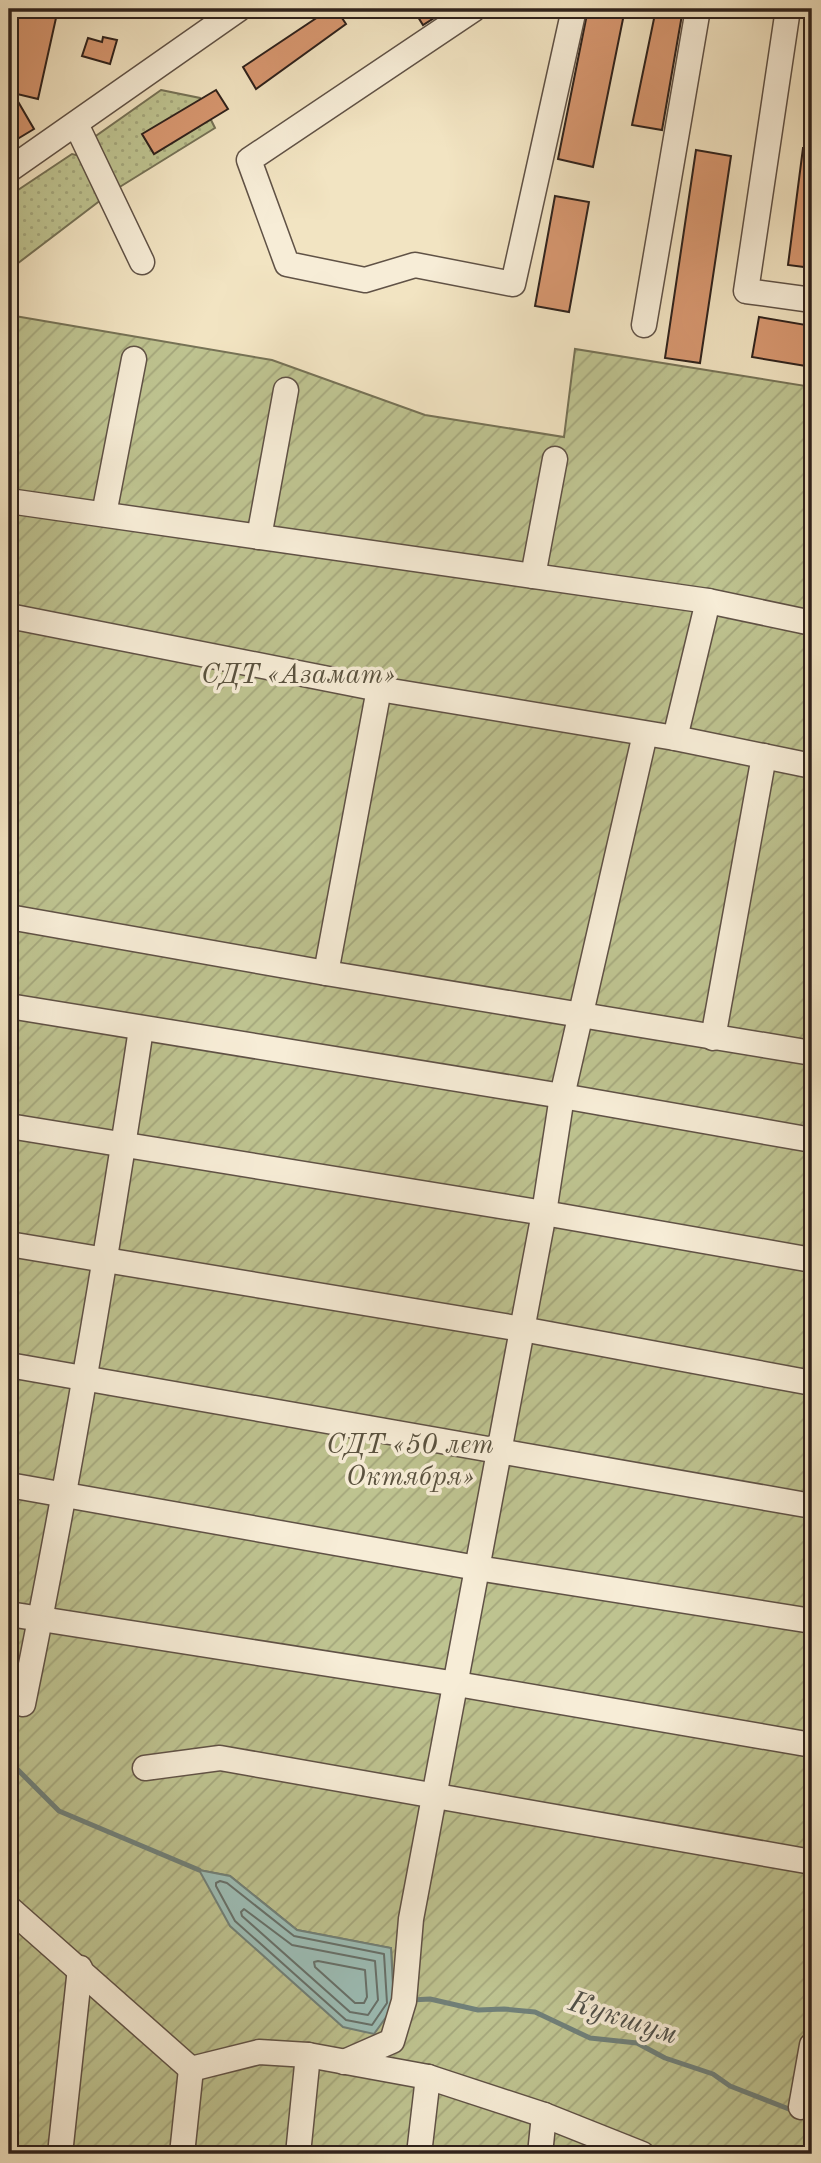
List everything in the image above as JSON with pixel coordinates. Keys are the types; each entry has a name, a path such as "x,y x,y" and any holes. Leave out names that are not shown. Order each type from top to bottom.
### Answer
{"street":[{"path":"9,170 239,9"},
{"path":"474,9 249,160 287,264 365,280 415,265 513,284 575,9"},
{"path":"644,325 698,9"},
{"path":"788,9 746,291 812,300"},
{"path":"76,124 142,262"},
{"path":"104,514 134,359"},
{"path":"259,537 286,390"},
{"path":"533,576 555,459"},
{"path":"9,501 708,601 812,624"},
{"path":"675,738 708,601"},
{"path":"9,616 379,689 675,738 812,766"},
{"path":"326,973 379,689"},
{"path":"344,2062 392,2041 404,2001 411,1919 544,1213 562,1096 645,734"},
{"path":"713,1038 764,756"},
{"path":"9,917 812,1054"},
{"path":"9,1006 562,1096 812,1140"},
{"path":"23,1704 65,1495 106,1261 141,1029"},
{"path":"9,1126 544,1213 812,1260"},
{"path":"9,1244 522,1329 812,1382"},
{"path":"9,1365 812,1506"},
{"path":"9,1485 477,1568 812,1621"},
{"path":"9,1614 457,1684 812,1745"},
{"path":"145,1768 220,1758 812,1863"},
{"path":"9,1908 80,1968 191,2069"},
{"path":"60,2154 80,1968"},
{"path":"801,2107 812,2045"},
{"path":"191,2069 258,2052 308,2055 428,2077 544,2115 642,2154"},
{"path":"298,2154 308,2055"},
{"path":"182,2154 191,2069"},
{"path":"419,2154 428,2077"},
{"path":"540,2154 544,2115"}],"green space":[{"path":"161,90 200,98 215,128 110,193 9,270 9,196 72,154 96,160 93,138"},
{"name":"СДТ «50 лет Октября»","path":"9,315 272,360 425,415 564,437 575,349 812,387 812,2154 9,2154","holes":["199,1870 230,1876 297,1930 391,1948 394,2006"]}],"water":[{"path":"199,1870 230,1876 297,1930 391,1948 394,2006 374,2034 343,2027 230,1926"}],"building":[{"path":"20,9 58,9 38,99 13,93 34,129 9,144 9,62"},
{"path":"330,9 336,9 346,24 256,89 243,67"},
{"path":"413,9 448,9 423,25"},
{"path":"588,9 625,9 593,167 558,159"},
{"path":"656,9 683,9 662,130 632,125"},
{"path":"103,37 117,40 110,64 82,56 88,38 102,42"},
{"path":"216,90 228,109 154,154 142,134"},
{"path":"803,148 812,148 812,268 788,265"},
{"path":"696,150 731,156 700,363 665,358"},
{"path":"555,196 589,202 569,312 535,306"},
{"path":"759,317 812,326 812,367 752,357"}],"waterway":[{"path":"9,1761 59,1811 199,1870"},
{"name":"Кукшум","path":"411,2000 430,1999 478,2010 535,2012 590,2038 637,2043 665,2058 713,2074 730,2086 794,2111"}],"park label":[{"name":"СДТ «Азамат»","path":"298,676"}]}
